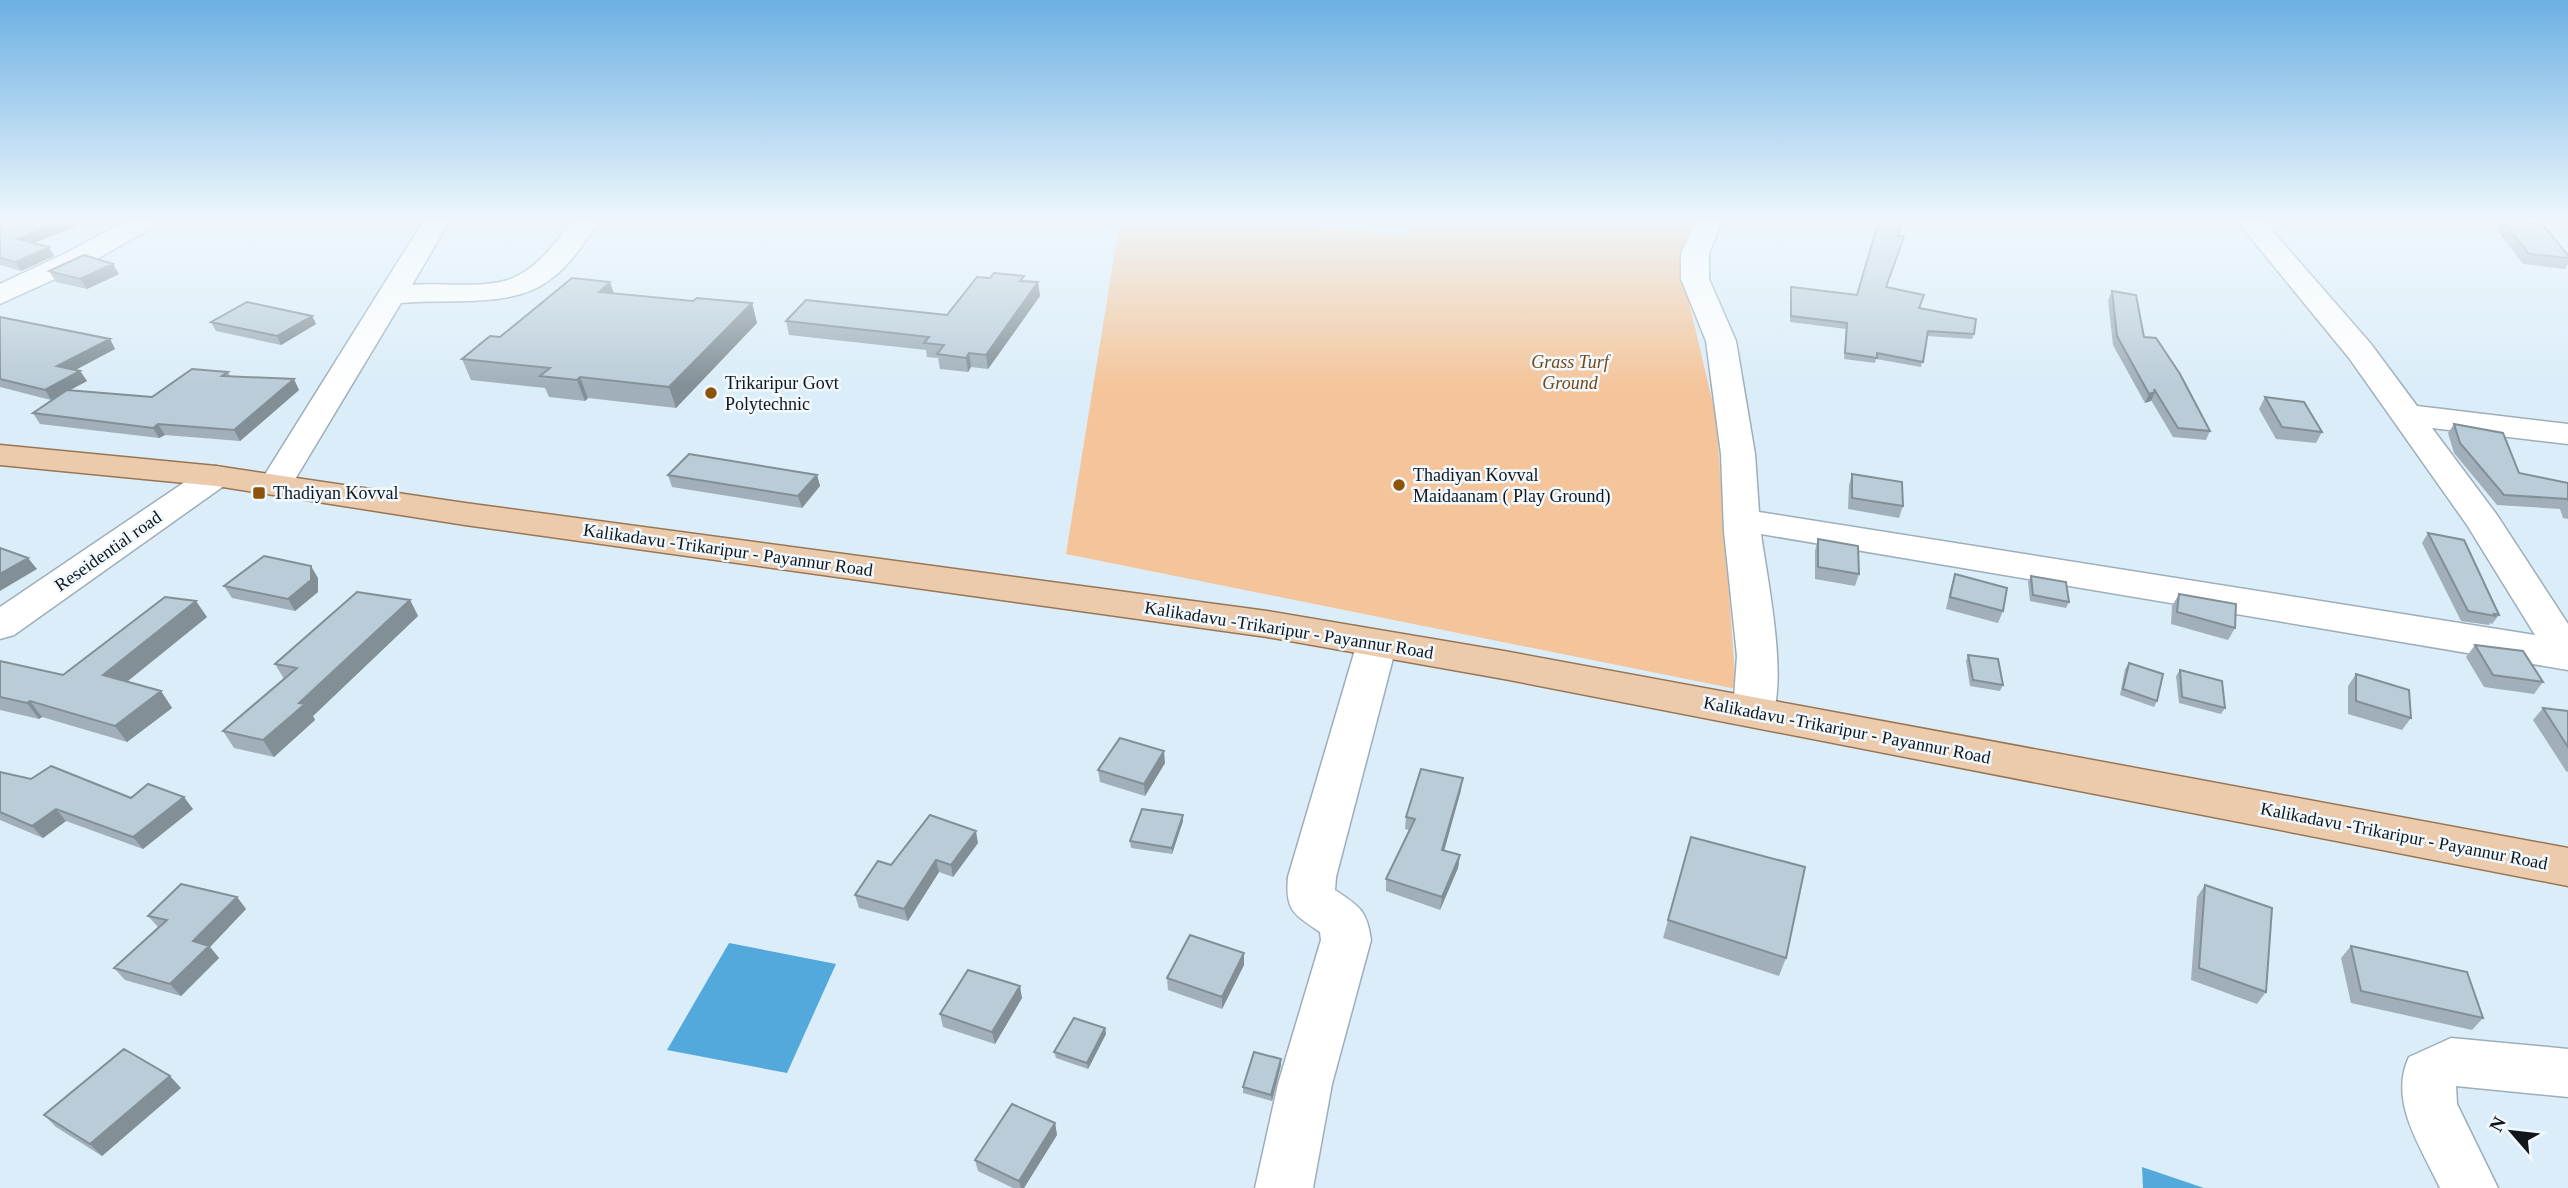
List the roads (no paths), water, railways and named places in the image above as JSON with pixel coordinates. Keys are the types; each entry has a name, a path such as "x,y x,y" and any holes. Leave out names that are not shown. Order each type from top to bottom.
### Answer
{"main road":[{"name":"Kalikadavu -Trikaripur - Payannur Road","path":"0,455 276,484 465,514 1267,624 1754,712 2568,867"}],"street":[{"path":"0,295 41,275"},
{"path":"276,484 403,275"},
{"path":"391,296 440,291 499,291 523,285 539,275"},
{"path":"1695,275 1721,341 1738,454 1741,520 1757,656 1754,712"},
{"path":"2294,275 2360,351 2484,523 2567,654"},
{"path":"2406,415 2568,434"},
{"name":"Reseidential road","path":"0,626 216,476"},
{"path":"1741,520 2227,602 2567,654"},
{"path":"1284,1188 1305,1084 1346,940 1344,922 1310,899 1312,877 1377,643"},
{"path":"2469,1188 2430,1106 2428,1074 2451,1062 2568,1073"}],"water":[{"path":"729,943 836,964 787,1073 667,1050"},
{"path":"2142,1167 2204,1188 2143,1188"}],"place":[{"name":"Trikaripur Govt Polytechnic","path":"711,393"},
{"name":"Thadiyan Kovval Maidaanam ( Play Ground)","path":"1399,485"},
{"name":"Thadiyan Kovval","path":"259,493"}],"park label":[{"name":"Grass Turf Ground","path":"1570,372"}]}
